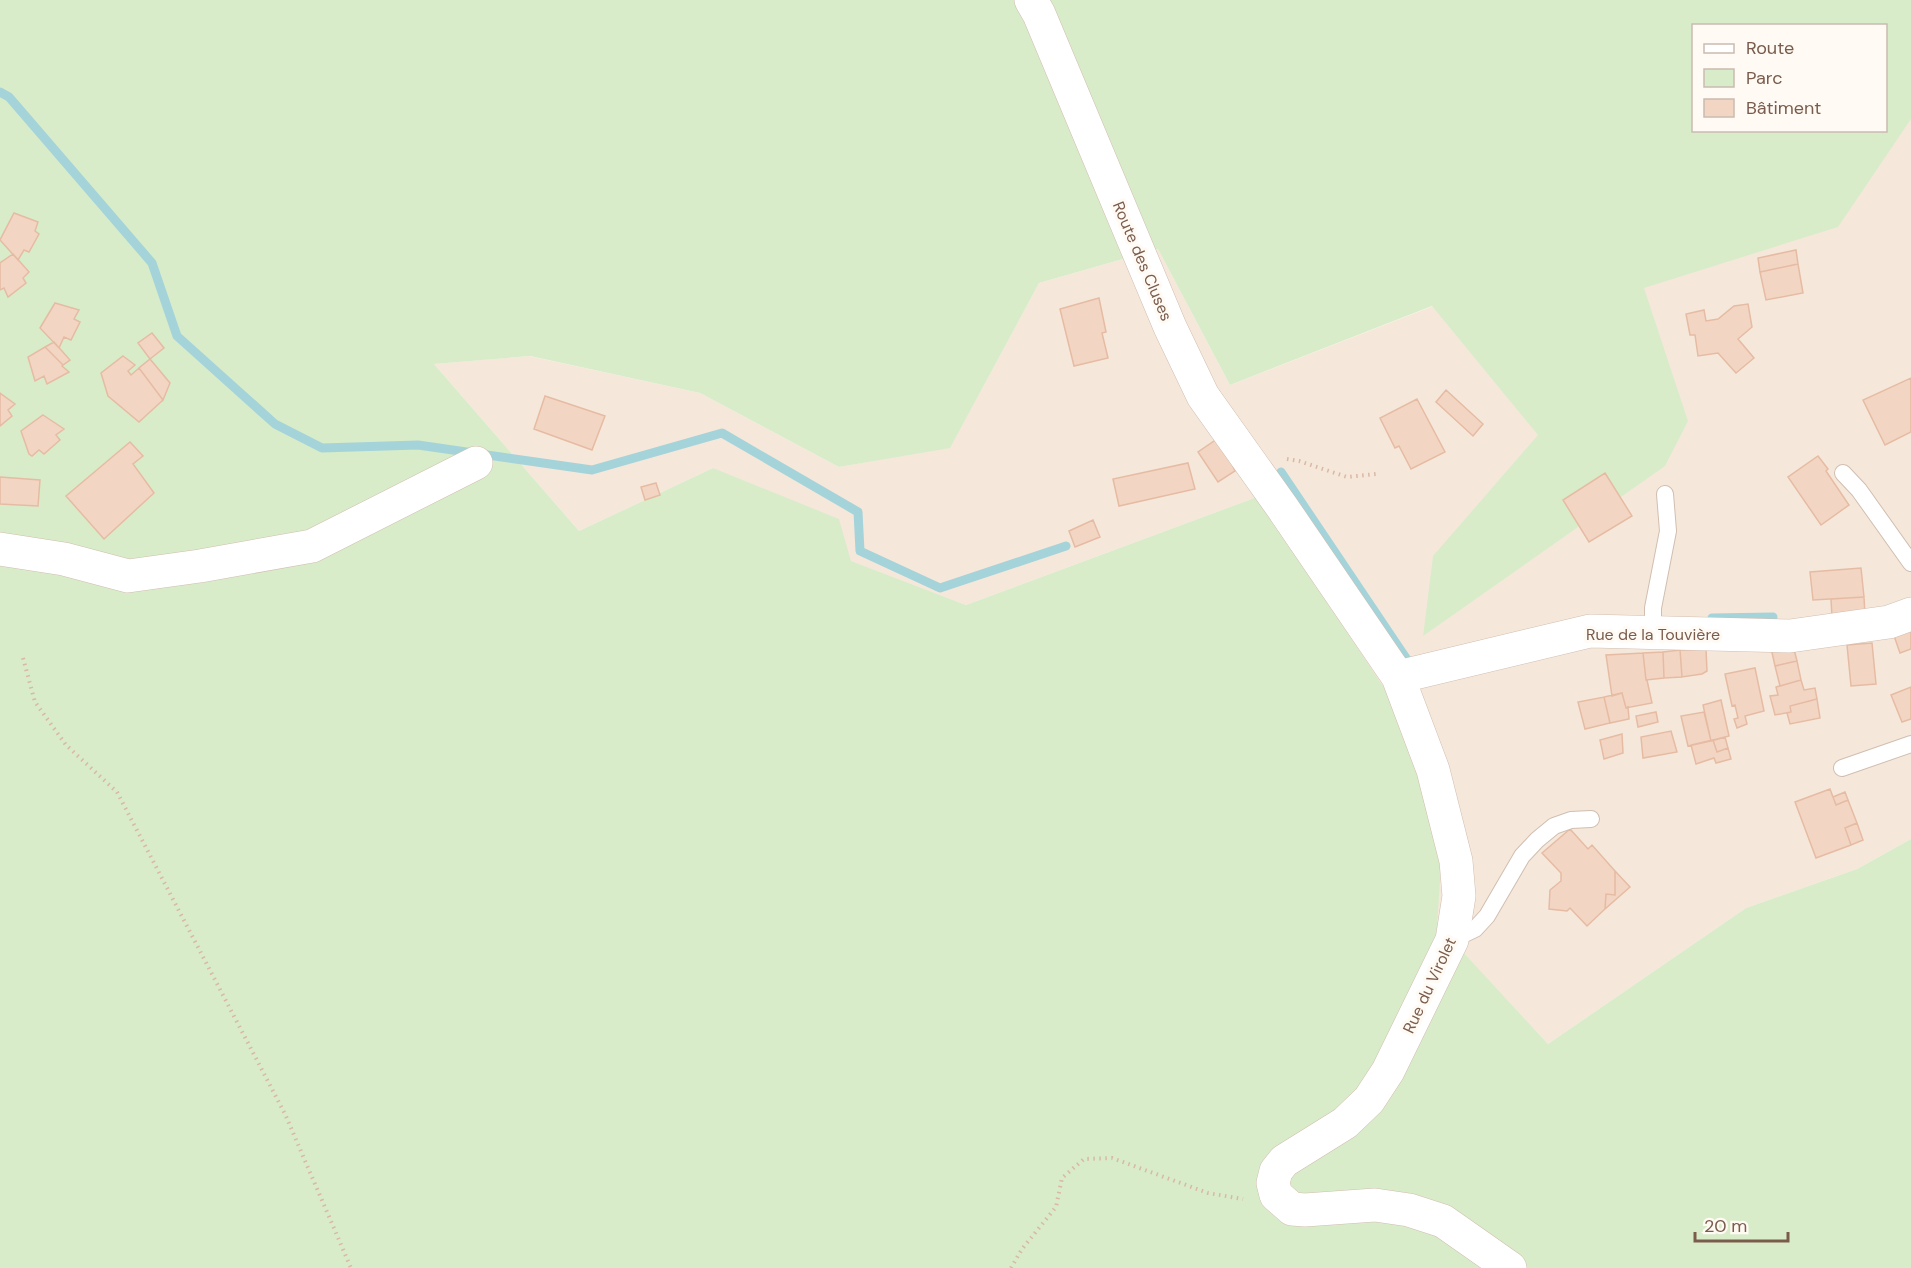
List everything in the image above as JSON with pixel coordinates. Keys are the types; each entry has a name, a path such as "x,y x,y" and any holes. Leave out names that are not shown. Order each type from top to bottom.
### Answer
{"street":[{"name":"Route des Cluses","path":"1031,0 1039,14 1170,327 1203,396 1282,507"},
{"path":"0,549 64,559 128,576 312,546 476,463"},
{"name":"Rue du Virolet","path":"1276,1195 1273,1183 1276,1171 1284,1161 1345,1123 1369,1100 1388,1071 1452,940 1459,896 1456,861 1432,770 1398,677 1282,507"},
{"name":"Rue de la Touvière","path":"1398,677 1590,631 1790,636 1890,622 1911,614"},
{"path":"1276,1195 1292,1209 1375,1204 1409,1209 1443,1221 1510,1268"}],"lane":[{"path":"1843,473 1859,490 1911,563"},
{"path":"1653,633 1653,608 1668,531 1665,494"},
{"path":"1842,768 1911,744"},
{"path":"1452,940 1475,929 1487,916 1522,856 1537,840 1554,826 1571,820 1591,819"}],"path":[{"path":"1252,465 1276,458 1299,461 1347,477 1376,474"},
{"path":"23,658 35,702 66,746 117,792 285,1114 351,1268"},
{"path":"1011,1268 1022,1249 1056,1207 1062,1178 1084,1159 1112,1158 1208,1194 1247,1199 1276,1195"}],"shaded area":[{"path":"1911,105 1911,839 1857,869 1746,908 1548,1044 1436,924 1443,842 1257,497 966,605 850,561 713,468 579,531 434,364 529,356 700,393 839,467 950,447 1039,283 1158,249 1230,385 1881,132 1887,132 1887,129"}],"green space":[{"path":"0,0 1911,0 1911,119 1838,227 1644,288 1688,421 1665,466 1423,636 1433,556 1538,435 1432,306 1230,385 1158,249 1039,283 950,448 839,467 700,393 530,356 434,364 579,531 713,468 839,519 851,561 966,605 1257,497 1392,700 1443,842 1437,924 1548,1044 1746,908 1857,869 1911,839 1911,1268 0,1268"}],"building":[{"path":"14,213 38,222 35,231 39,234 29,252 24,250 18,260 0,240"},
{"path":"1796,250 1798,264 1760,272 1758,258"},
{"path":"13,254 29,272 23,278 26,283 8,297 4,288 0,290 0,263"},
{"path":"1798,264 1803,293 1766,300 1760,272"},
{"path":"1099,298 1106,332 1102,333 1108,358 1074,366 1060,309"},
{"path":"55,303 79,310 74,319 80,322 71,340 64,337 59,348 40,328"},
{"path":"1748,304 1752,327 1738,339 1754,358 1736,373 1718,353 1698,356 1695,335 1690,335 1686,314 1704,310 1706,321 1718,319 1734,306"},
{"path":"152,333 164,348 150,359 138,343"},
{"path":"54,342 70,360 63,365 45,347"},
{"path":"45,347 69,372 47,384 44,376 35,381 28,357"},
{"path":"123,356 135,365 128,371 131,375 139,368 163,400 139,422 108,396 101,373"},
{"path":"150,359 170,383 163,400 139,368"},
{"path":"1911,378 1911,432 1885,445 1863,400"},
{"path":"1446,390 1483,424 1473,436 1436,402"},
{"path":"0,393 15,404 8,410 12,416 0,426"},
{"path":"545,396 605,416 592,450 534,429"},
{"path":"1417,399 1445,452 1411,469 1399,446 1395,448 1380,418"},
{"path":"43,415 64,429 56,435 60,440 44,454 39,450 32,456 29,454 21,431"},
{"path":"1217,439 1235,471 1218,482 1198,452"},
{"path":"130,442 143,456 133,464 154,493 104,539 66,496"},
{"path":"1818,456 1849,505 1821,525 1788,477"},
{"path":"1188,463 1195,489 1119,506 1113,479"},
{"path":"1605,473 1632,516 1589,542 1563,500"},
{"path":"0,477 40,480 38,506 0,504"},
{"path":"656,483 660,495 645,500 641,487"},
{"path":"1093,520 1100,537 1075,547 1069,531"},
{"path":"1861,568 1864,597 1813,600 1810,572"},
{"path":"1864,597 1865,615 1832,618 1831,599"},
{"path":"1911,624 1911,649 1900,653 1892,630"},
{"path":"1872,643 1876,684 1851,686 1847,645"},
{"path":"1793,645 1797,661 1775,666 1771,648"},
{"path":"1706,649 1707,671 1682,677 1680,650"},
{"path":"1680,650 1682,677 1664,678 1663,652"},
{"path":"1663,652 1664,678 1646,680 1643,653"},
{"path":"1643,653 1646,680 1652,703 1626,708 1622,693 1612,696 1606,655"},
{"path":"1797,661 1801,680 1780,686 1775,666"},
{"path":"1755,668 1764,711 1745,716 1747,724 1737,728 1734,719 1738,718 1735,705 1732,706 1725,674"},
{"path":"1801,680 1804,690 1815,688 1817,699 1790,706 1791,712 1775,715 1770,696 1778,695 1776,687"},
{"path":"1911,687 1911,719 1902,722 1891,695"},
{"path":"1622,693 1626,708 1628,707 1629,719 1610,723 1604,697"},
{"path":"1604,697 1610,723 1585,729 1578,702"},
{"path":"1817,699 1820,718 1790,724 1787,713 1791,712 1790,706"},
{"path":"1721,700 1729,736 1711,741 1703,705"},
{"path":"1656,712 1658,722 1638,727 1636,716"},
{"path":"1704,712 1711,741 1688,746 1681,716"},
{"path":"1671,731 1677,752 1643,758 1641,737"},
{"path":"1622,734 1623,753 1604,759 1600,740"},
{"path":"1725,737 1728,748 1717,752 1713,740"},
{"path":"1713,740 1717,752 1728,748 1731,759 1716,763 1714,758 1696,764 1691,745"},
{"path":"1830,789 1836,805 1848,800 1857,823 1845,828 1851,845 1816,858 1795,802"},
{"path":"1845,792 1848,800 1836,805 1833,797"},
{"path":"1857,823 1863,840 1851,845 1845,828"},
{"path":"1570,829 1588,849 1592,845 1615,871 1615,895 1606,894 1605,909 1587,926 1570,908 1567,911 1549,909 1550,890 1561,881 1561,873 1542,853"},
{"path":"1615,871 1630,887 1605,909 1606,894 1615,895"}],"waterway":[{"path":"0,92 9,97 152,263 177,336 275,424 322,448 418,445 592,470 722,433 858,512 860,551 940,588 1066,546"},
{"path":"1281,472 1410,664 1413,663"},
{"path":"1712,618 1773,617"}]}
